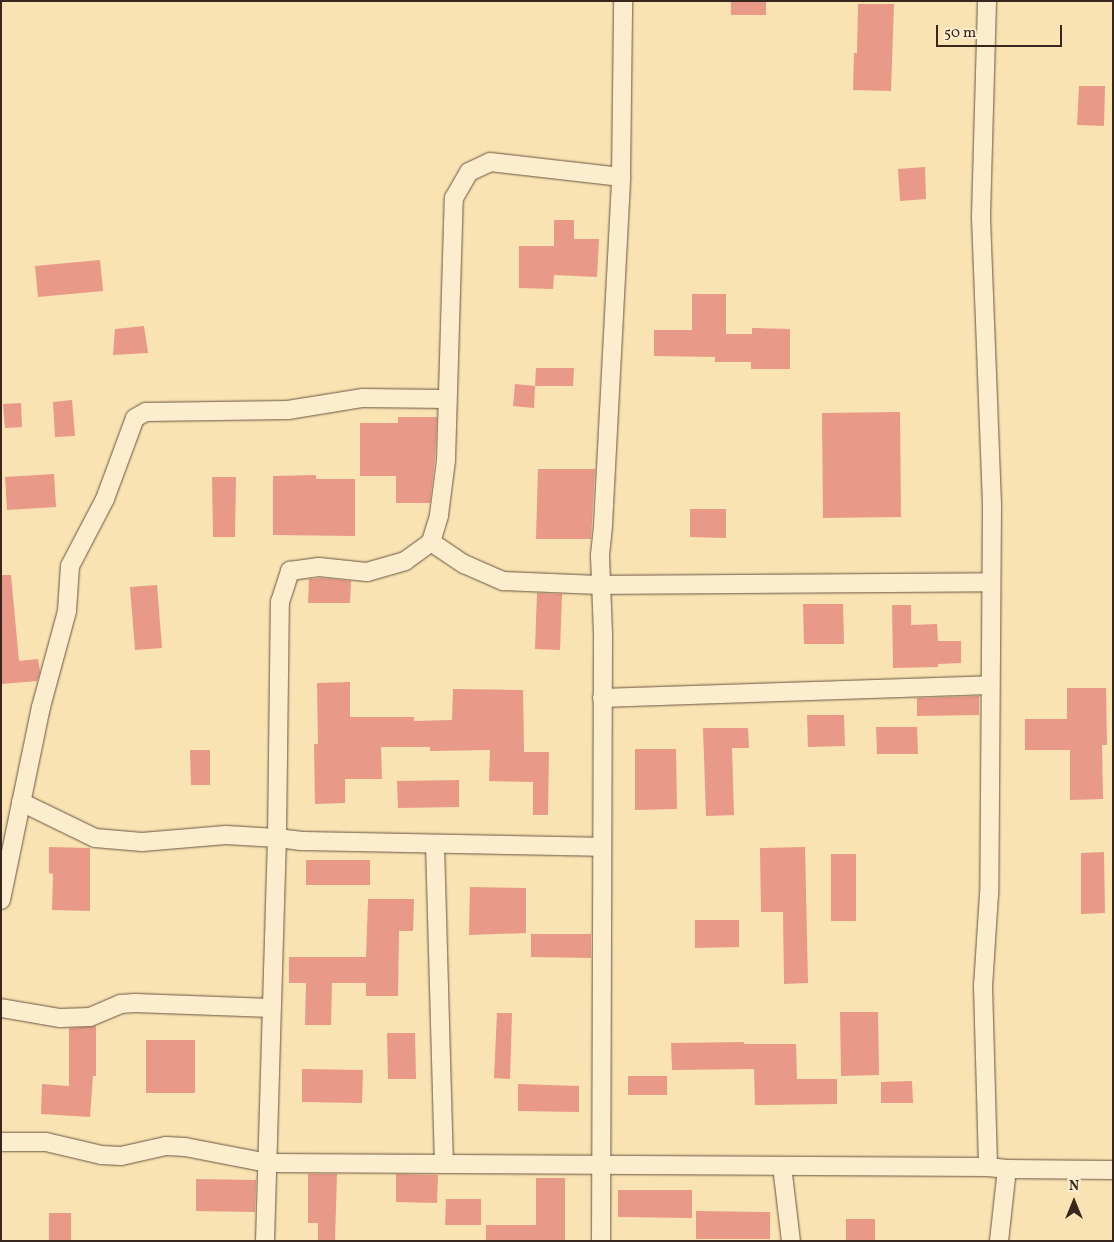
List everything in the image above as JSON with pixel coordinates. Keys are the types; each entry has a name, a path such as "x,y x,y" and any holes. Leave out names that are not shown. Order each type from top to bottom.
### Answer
{"street":[{"path":"600,1241 602,634 600,585 621,178 623,1"},
{"path":"987,1 981,218 992,507 989,685 989,894 983,986 988,1167"},
{"path":"265,1241 277,838 280,602 290,571 320,567 367,572 405,561 431,542 439,515 446,460 454,198 469,172 490,162 621,178"},
{"path":"1,900 41,706 69,601 70,566 105,499 135,418 146,412 288,410 363,398 447,399"},
{"path":"431,542 464,564 503,581 600,585 990,582"},
{"path":"602,698 989,685"},
{"path":"21,802 95,838 142,842 226,835 300,841 600,847"},
{"path":"436,844 444,1164"},
{"path":"1,1008 60,1018 90,1017 120,1004 135,1003 271,1008"},
{"path":"1,1142 46,1142 100,1155 121,1156 166,1146 185,1147 268,1163 988,1167 1008,1169 1113,1170"},
{"path":"782,1166 791,1241"},
{"path":"999,1241 1008,1169"}],"building":[{"path":"731,1 766,1 766,15 731,15"},
{"path":"858,4 894,4 891,91 853,90 854,53 857,53"},
{"path":"1079,86 1105,86 1104,126 1077,125"},
{"path":"925,167 926,199 900,201 898,169"},
{"path":"554,220 574,220 574,239 599,239 597,277 554,275 553,289 519,288 519,246 554,246"},
{"path":"100,260 103,291 38,297 35,266"},
{"path":"692,294 726,294 726,334 752,334 752,328 790,329 790,369 751,369 751,362 715,362 715,357 654,356 654,330 692,330"},
{"path":"144,326 148,353 113,355 115,329"},
{"path":"536,368 574,368 573,386 535,386"},
{"path":"515,384 535,386 534,408 513,406"},
{"path":"72,400 75,436 55,437 53,402"},
{"path":"21,403 22,427 5,428 3,404"},
{"path":"900,412 901,517 823,518 822,413"},
{"path":"398,417 437,417 430,503 396,503 396,476 360,476 360,423 398,423"},
{"path":"538,469 595,469 591,539 536,539"},
{"path":"54,474 56,507 7,510 5,477"},
{"path":"316,475 316,479 355,479 355,536 273,535 273,476"},
{"path":"212,477 236,477 235,537 213,537"},
{"path":"690,509 726,509 726,538 690,537"},
{"path":"1,575 11,575 19,661 38,659 40,672 37,681 1,684"},
{"path":"323,578 351,581 350,603 308,603 309,579"},
{"path":"157,585 162,648 135,650 130,587"},
{"path":"537,593 562,594 560,650 535,649"},
{"path":"803,604 843,604 844,644 804,644"},
{"path":"892,605 911,605 911,625 937,624 938,641 961,641 961,663 938,664 938,667 893,668"},
{"path":"350,682 350,717 414,717 414,721 452,720 453,689 523,690 524,752 549,752 548,815 533,815 533,782 489,781 490,750 430,751 430,747 381,747 382,779 345,779 345,803 315,804 314,744 318,744 317,683"},
{"path":"1067,688 1106,688 1107,745 1102,745 1103,799 1070,800 1070,750 1025,750 1025,719 1067,719"},
{"path":"979,696 979,715 917,716 917,698"},
{"path":"807,715 844,715 845,746 808,747"},
{"path":"876,727 917,727 918,754 877,754"},
{"path":"703,728 748,728 749,748 732,748 734,815 706,816"},
{"path":"635,749 676,749 677,809 635,810"},
{"path":"190,750 210,750 210,785 191,785"},
{"path":"459,780 459,807 398,808 397,781"},
{"path":"49,847 90,848 90,911 52,910 53,874 49,873"},
{"path":"805,847 808,983 784,984 783,912 761,912 760,848"},
{"path":"1104,852 1105,913 1081,914 1081,853"},
{"path":"831,854 856,854 856,921 831,921"},
{"path":"306,860 370,860 370,885 306,885"},
{"path":"470,887 526,888 526,933 469,935"},
{"path":"368,899 414,899 413,931 399,931 398,996 366,996 366,983 332,983 331,1025 305,1025 306,983 289,983 289,957 366,957"},
{"path":"695,920 739,920 739,947 695,948"},
{"path":"531,934 591,934 591,958 531,957"},
{"path":"840,1012 878,1012 879,1075 841,1076"},
{"path":"497,1013 512,1013 510,1079 494,1078"},
{"path":"96,1026 96,1076 93,1076 90,1117 41,1114 42,1084 69,1086 69,1028"},
{"path":"387,1033 415,1033 416,1079 388,1079"},
{"path":"146,1040 195,1040 195,1093 146,1093"},
{"path":"744,1042 744,1044 796,1044 797,1079 837,1079 837,1104 755,1105 754,1069 672,1070 671,1043"},
{"path":"302,1069 363,1070 362,1103 302,1102"},
{"path":"628,1076 667,1076 667,1095 628,1095"},
{"path":"912,1081 913,1103 881,1103 881,1082"},
{"path":"518,1084 579,1086 579,1112 518,1111"},
{"path":"308,1174 337,1174 335,1241 318,1241 318,1223 308,1223"},
{"path":"396,1174 438,1175 437,1203 396,1202"},
{"path":"536,1178 565,1178 565,1241 486,1241 486,1225 536,1225"},
{"path":"196,1179 256,1180 255,1212 196,1211"},
{"path":"618,1190 692,1190 692,1218 618,1217"},
{"path":"446,1199 481,1199 481,1225 445,1225"},
{"path":"696,1211 770,1212 770,1239 696,1239"},
{"path":"49,1213 71,1213 71,1241 49,1241"},
{"path":"846,1219 875,1219 875,1241 846,1241"}]}
